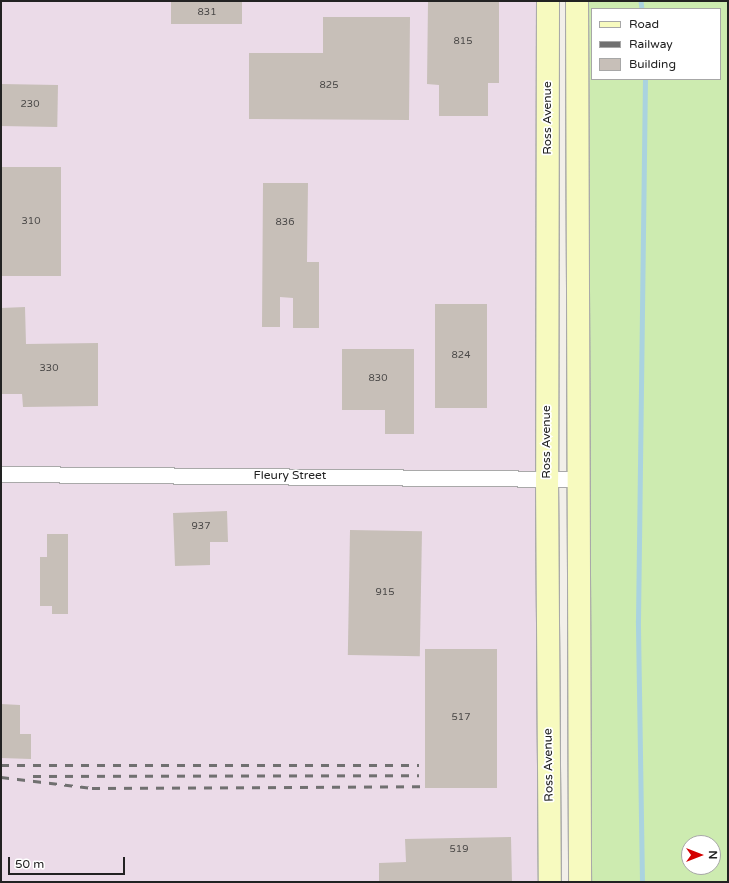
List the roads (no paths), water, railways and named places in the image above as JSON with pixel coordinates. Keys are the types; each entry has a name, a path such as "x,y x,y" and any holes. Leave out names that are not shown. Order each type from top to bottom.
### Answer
{"main road":[{"name":"Ross Avenue","path":"548,1 547,479 550,882"},
{"path":"577,1 580,882"}],"street":[{"name":"Fleury Street","path":"1,474 578,479"}],"waterway":[{"path":"641,1 642,8"},
{"path":"642,882 638,621 645,80"}],"railway":[{"path":"1,765 419,765"},
{"path":"33,776 419,775"},
{"path":"1,777 92,788 420,786"}]}
